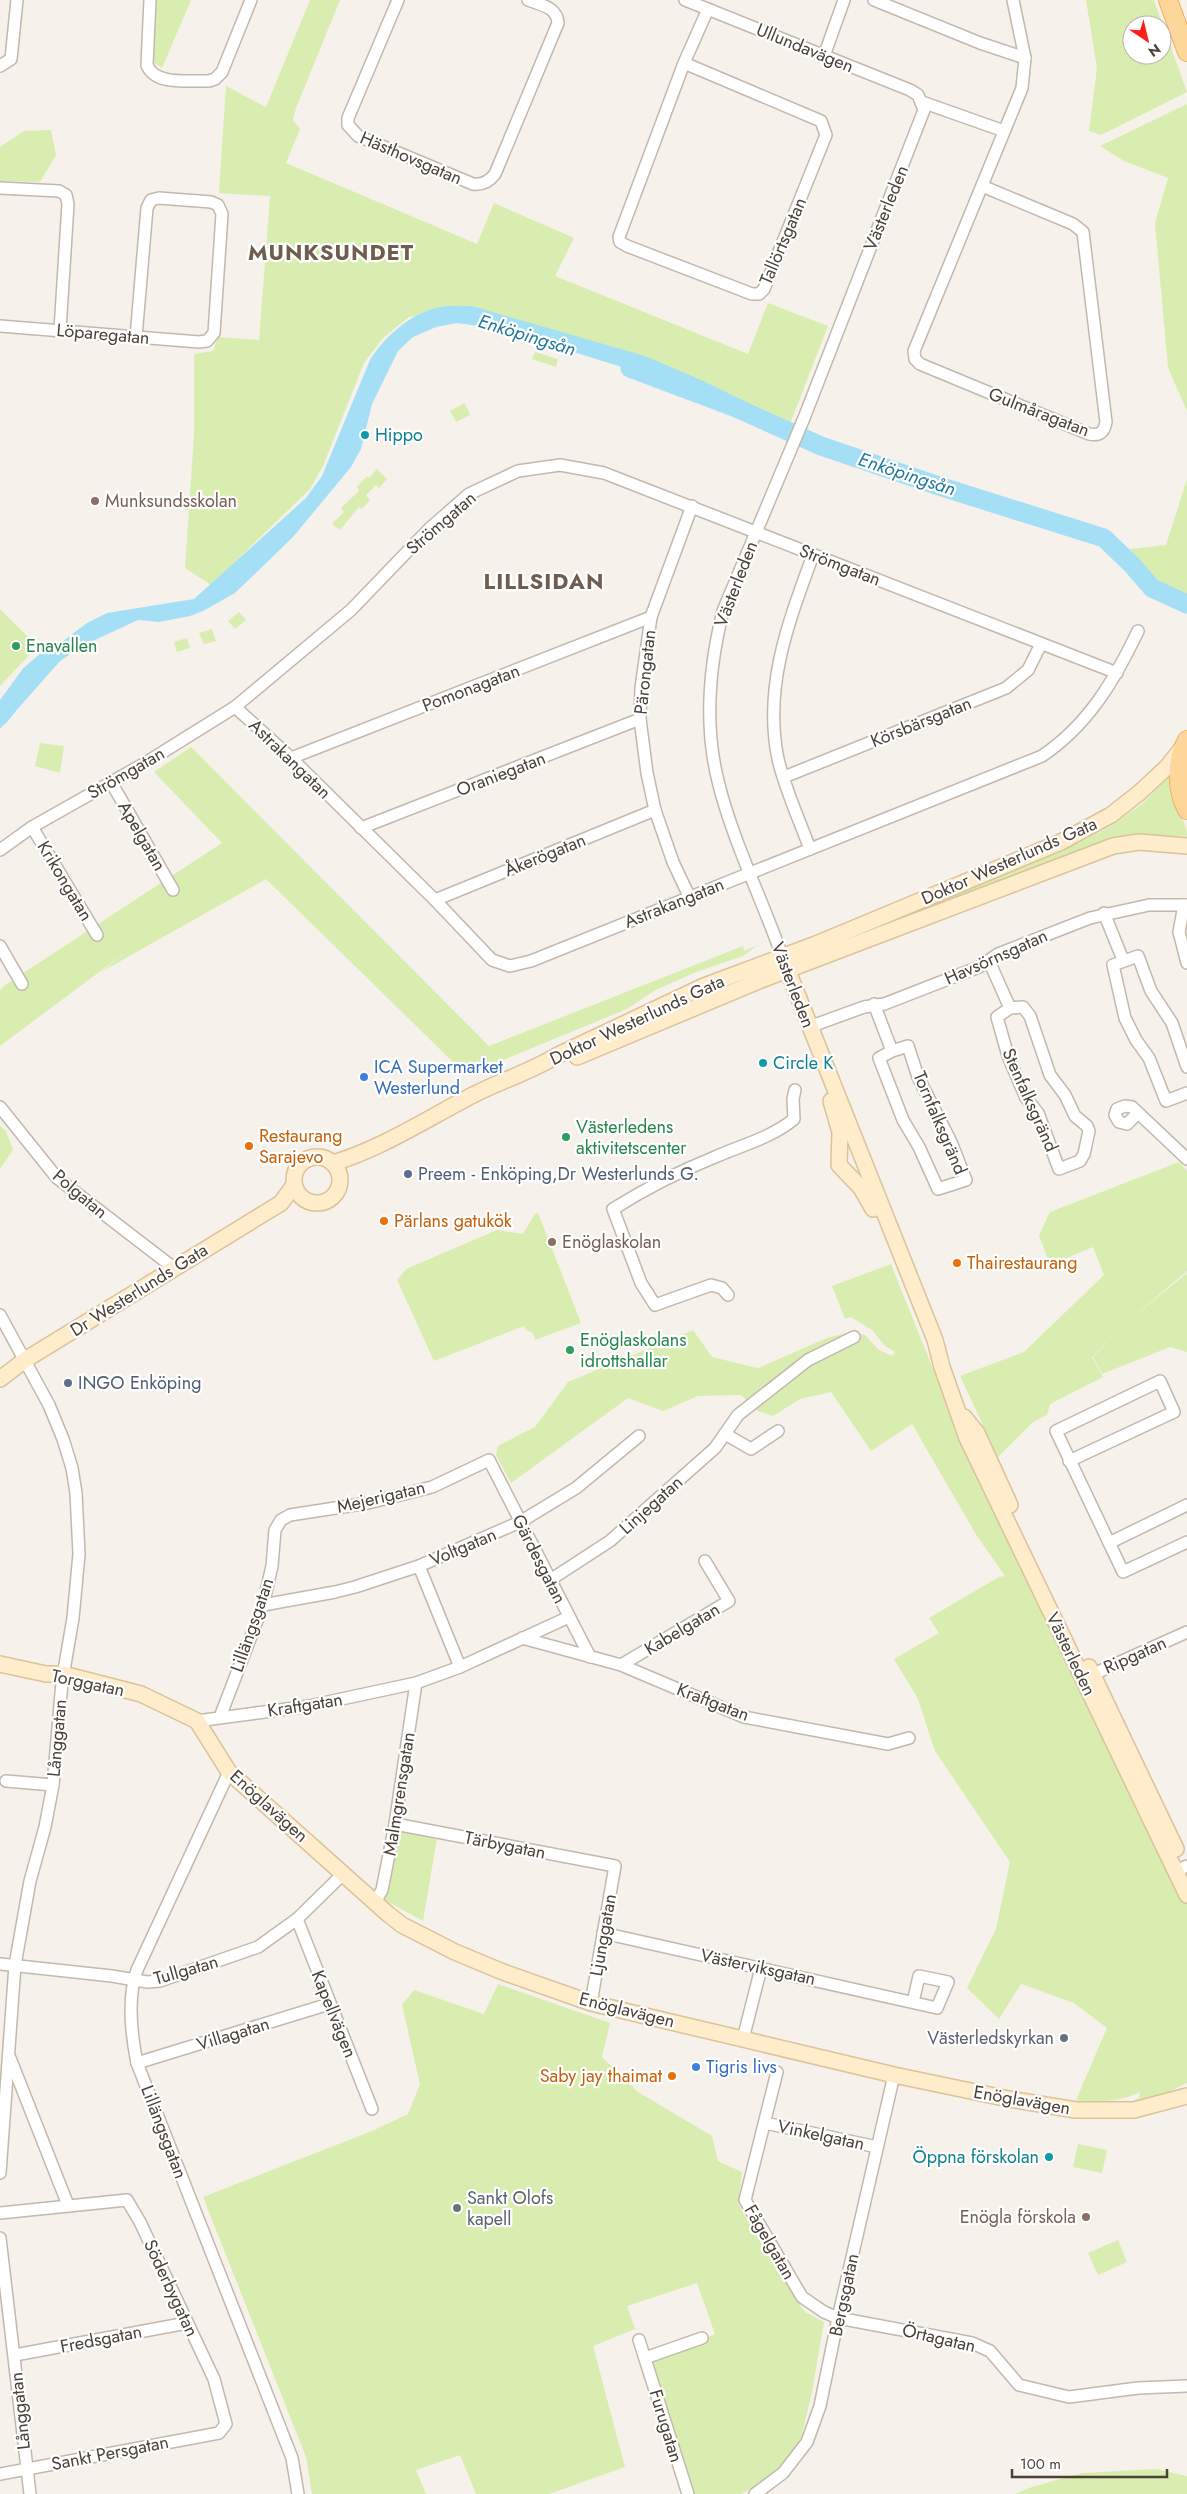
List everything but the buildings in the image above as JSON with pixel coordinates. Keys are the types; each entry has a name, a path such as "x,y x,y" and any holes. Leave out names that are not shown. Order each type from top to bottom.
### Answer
{"main road":[{"path":"1168,0 1187,52"},
{"path":"1186,742 1179,772 1179,787 1187,810"}],"street":[{"path":"0,66 11,58 17,0"},
{"path":"150,0 147,65 149,71 159,78 208,81 215,79 222,72 251,0"},
{"name":"Hästhovsgatan","path":"398,0 348,118 348,125 358,136 479,185 491,179 495,174 558,22 553,10 528,0"},
{"name":"Ullundavägen","path":"685,0 910,90 922,102 1004,131"},
{"path":"824,56 844,0"},
{"path":"874,0 980,43 1025,58"},
{"name":"Gulmåragatan","path":"982,186 1073,224 1083,232 1106,422 1105,430 1096,436 920,364 915,359 914,351 1022,88 1025,58 1021,30 1013,0"},
{"name":"Tallörtsgatan","path":"684,63 821,121 825,127 826,135 764,290 759,294 752,294 620,242 620,232 684,63 708,10"},
{"name":"Västerleden","path":"922,102 922,117 804,418 723,612 712,664 709,714 718,780 784,963 828,1077 935,1340 942,1367 959,1412 977,1433 1088,1676 1184,1869 1187,1894"},
{"path":"0,188 59,191 66,195 68,204 60,330"},
{"name":"Löparegatan","path":"0,326 136,337 207,341 214,333 222,214 218,205 211,202 159,198 151,200 148,208 136,337"},
{"name":"Strömgatan","path":"0,850 32,827 235,707 351,610 429,529 468,494 518,471 560,465 604,473 1117,673"},
{"name":"Pärongatan","path":"689,896 673,862 655,810 647,773 640,719 641,688 651,617 692,506"},
{"path":"810,849 784,777 775,738 775,678 778,659 788,625 813,554"},
{"name":"Pomonagatan","path":"292,758 651,617"},
{"name":"Astrakangatan","path":"235,707 292,758 435,900 492,960 510,966 531,961 1042,756 1075,730 1102,698 1138,631"},
{"name":"Körsbärsgatan","path":"784,777 1006,688 1028,670 1041,644"},
{"name":"Oraniegatan","path":"361,828 640,719"},
{"name":"Doktor Westerlunds Gata","path":"784,963 816,944 1061,842 1111,815 1139,793 1167,767 1186,742"},
{"name":"Apelgatan","path":"111,782 172,890"},
{"name":"Åkerögatan","path":"435,900 655,810"},
{"name":"Krikongatan","path":"32,827 98,935"},
{"name":"Doktor Westerlunds Gata","path":"336,1169 478,1092 539,1067 558,1055 704,986 784,963 1113,846 1139,842 1187,846"},
{"name":"Havsörnsgatan","path":"809,1027 874,1004 884,1004 989,961 998,954 1104,913 1149,905 1186,905"},
{"path":"1186,905 1179,932 1187,963"},
{"path":"1104,913 1123,960"},
{"path":"0,946 22,984"},
{"path":"1187,1067 1172,1023 1151,991 1138,956 1113,965 1125,1018 1136,1040 1149,1058 1166,1101 1187,1093"},
{"path":"989,961 1010,1008"},
{"path":"874,1004 892,1051"},
{"name":"Stenfalksgränd","path":"1023,1006 1030,1016 1050,1075 1065,1095 1075,1116 1087,1126 1089,1131 1084,1154 1080,1161 1059,1169 1038,1113 1026,1098 1008,1056 997,1017 1010,1008 1023,1006"},
{"name":"Tornfalksgränd","path":"908,1046 918,1077 951,1142 966,1180 938,1189 903,1120 879,1058 892,1051 908,1046"},
{"name":"Västerleden","path":"828,1077 830,1098 840,1132 839,1165 861,1188 876,1214 926,1344 942,1367"},
{"path":"728,1294 722,1288 711,1285 655,1305 641,1283 613,1208 666,1178 768,1136 786,1126 794,1119 793,1099 795,1090"},
{"name":"Polgatan","path":"0,1107 57,1178 174,1268"},
{"path":"1137,1114 1187,1159"},
{"name":"Dr Westerlunds Gata","path":"0,1380 24,1360 280,1203 294,1185 294,1177 298,1166 308,1158 324,1158 336,1169 339,1187 328,1200 314,1203 304,1199 280,1203"},
{"path":"851,1177 858,1176 865,1164"},
{"path":"294,1185 304,1199"},
{"name":"Långgatan","path":"0,1315 49,1405 63,1439 72,1468 76,1493 80,1554 73,1618 63,1674 53,1785 45,1827 30,1881 15,1965 0,2173"},
{"name":"Linjegatan","path":"550,1580 610,1541 715,1448 738,1415 808,1360 854,1337"},
{"path":"1070,1461 1174,1412 1160,1381 1056,1431 1070,1461 1123,1572 1187,1542"},
{"path":"725,1434 751,1449 778,1431"},
{"name":"Voltgatan","path":"263,1605 335,1592 419,1566 520,1522 576,1488 639,1436"},
{"name":"Gärdesgatan","path":"489,1460 590,1657"},
{"name":"Mejerigatan","path":"275,1530 285,1517 368,1503 432,1486 489,1460"},
{"path":"1109,1543 1187,1505"},
{"name":"Lillängsgatan","path":"220,1717 263,1605 272,1566 275,1530"},
{"name":"Kabelgatan","path":"621,1665 729,1600 706,1561"},
{"path":"419,1566 460,1667"},
{"name":"Kraftgatan","path":"197,1721 309,1706 416,1683 460,1667 569,1617"},
{"name":"Ripgatan","path":"1088,1676 1187,1632"},
{"name":"Kraftgatan","path":"522,1638 621,1665 744,1717 888,1744 909,1738"},
{"name":"Torggatan","path":"0,1664 46,1674 63,1674 141,1694 197,1721"},
{"name":"Malmgrensgatan","path":"376,1902 382,1890 395,1824 416,1683"},
{"name":"Enöglavägen","path":"197,1721 229,1772 402,1925 455,1952 503,1972 591,2003 894,2075 1018,2101 1076,2110 1134,2110 1180,2098 1187,2091"},
{"name":"Lillängsgatan","path":"229,1772 133,1980 131,2020 137,2063 292,2458 298,2494"},
{"path":"6,1781 53,1785"},
{"name":"Tärbygatan","path":"395,1824 615,1866"},
{"name":"Ljunggatan","path":"591,2003 615,1866"},
{"name":"Tullgatan","path":"0,1964 133,1980 160,1981 249,1950 277,1935 297,1919 343,1874"},
{"name":"Kapellvägen","path":"297,1919 372,2109"},
{"name":"Västerviksgatan","path":"603,1933 914,2002"},
{"path":"743,2038 761,1968"},
{"name":"Villagatan","path":"137,2063 329,2004"},
{"name":"Långgatan","path":"9,2055 68,2205"},
{"name":"Fågelgatan","path":"777,2072 745,2200 802,2297 824,2312"},
{"name":"Bergsgatan","path":"755,2494 783,2473 807,2442 820,2406 838,2318 894,2075"},
{"name":"Vinkelgatan","path":"765,2123 877,2147"},
{"name":"Söderbygatan","path":"68,2205 127,2200 140,2222 214,2379 226,2421 223,2430 219,2432"},
{"path":"0,2213 68,2205"},
{"name":"Långgatan","path":"0,2238 30,2494"},
{"name":"Örtagatan","path":"824,2312 838,2318 972,2343 990,2351 1019,2385 1069,2397 1138,2388 1187,2386"},
{"name":"Fredsgatan","path":"15,2355 187,2323"},
{"path":"645,2358 702,2338"},
{"name":"Furugatan","path":"639,2340 688,2494"},
{"name":"Sankt Persgatan","path":"0,2474 219,2432"}],"green space":[{"path":"157,0 191,0 162,68 152,61"},
{"path":"310,0 340,0 296,108 293,120 300,129 286,163 477,244 494,203 574,238 555,276 748,354 768,303 828,326 790,424 679,375 606,347 505,316 459,310 409,317 383,338 364,363 323,466 310,489 211,585 185,568 194,435 194,354 213,351 218,337 259,340 270,196 219,193 226,86 266,107"},
{"path":"1086,0 1154,0 1159,15 1122,15 1122,65 1172,65 1172,50 1187,92 1101,135 1089,131 1097,68"},
{"path":"1187,104 1187,411 1168,368 1155,223 1168,178 1124,161 1100,146"},
{"path":"51,130 56,155 40,182 0,181 0,147 24,131"},
{"path":"535,352 558,359 556,367 532,359"},
{"path":"465,403 470,415 456,422 450,411"},
{"path":"377,469 387,479 379,488 376,485 366,495 370,500 362,509 359,507 340,530 332,524 344,512 341,508 359,491 357,487 367,476 369,478"},
{"path":"1187,479 1187,594 1157,583 1130,549 1166,545"},
{"name":"Enavallen","path":"0,609 34,643 30,648 30,654 0,686"},
{"path":"239,612 246,620 235,629 228,621"},
{"path":"212,629 216,641 204,644 199,633"},
{"path":"187,638 190,648 177,652 174,642"},
{"path":"40,743 64,746 60,773 35,766"},
{"path":"191,747 489,1046 743,946 744,951 758,945 743,956 696,972 654,991 627,1009 474,1072 459,1072 455,1064 266,879 101,972 126,952 0,1046 0,990 5,985 222,843 154,772"},
{"path":"1169,776 1173,799 1185,825 1187,837 1135,837 1085,848 859,937 858,935 1072,846 1108,828 1142,804"},
{"path":"0,1126 6,1131 13,1150 0,1169"},
{"path":"1179,1162 1187,1171 1187,1271 1126,1323 1187,1273 1187,1352 1170,1347 1102,1374 1093,1357 1118,1331 1092,1357 1103,1377 1050,1404 1047,1415 1033,1422 998,1457 960,1376 1024,1352 1104,1275 1093,1247 1050,1265 1039,1235 1050,1212"},
{"path":"538,1213 581,1323 535,1340 533,1333 526,1330 524,1326 434,1361 397,1280 406,1269 497,1230 523,1234 535,1214"},
{"path":"891,1264 938,1381 945,1389 1124,1773 1125,1784 1136,1796 1187,1902 1187,2083 1162,2095 1127,2104 1139,2098 1140,2092 1125,2098 1109,2101 1092,2102 1076,2100 1107,2028 1074,2003 1021,1984 999,2019 967,1988 996,1929 1010,1862 935,1751 918,1699 894,1659 939,1633 929,1618 999,1577 1005,1576 977,1536 912,1424 871,1451 831,1392 800,1399 773,1416 758,1411 741,1395 698,1396 663,1411 628,1398 511,1483 496,1455 498,1446 535,1427 568,1382 693,1330 712,1357 758,1368 827,1338 850,1332 865,1335 879,1350 892,1356 895,1352 885,1346 872,1330 851,1317 845,1319 832,1286"},
{"path":"400,1831 437,1838 423,1921 385,1900"},
{"path":"498,1984 610,2023 602,2057 638,2092 712,2136 718,2161 742,2172 738,2204 805,2312 824,2322 812,2392 801,2438 786,2460 763,2482 741,2494 693,2494 650,2364 715,2334 697,2283 627,2306 635,2329 593,2346 625,2467 549,2494 476,2494 460,2455 416,2470 426,2494 312,2494 306,2457 203,2197 372,2131 408,2114 420,2084 402,2005 414,1990 484,2014"},
{"path":"1078,2144 1107,2150 1102,2173 1073,2167"},
{"path":"1118,2240 1127,2262 1098,2275 1088,2253"},
{"path":"1156,2469 1187,2476 1187,2494 1015,2494 1032,2487 1082,2473"}],"water":[{"path":"448,306 472,306 645,356 701,380 786,421 782,431 700,391 486,327 457,323 436,327 413,337 398,351 372,404 361,449 351,467 293,537 235,593 190,616 159,622 138,620 84,645 60,661 0,729 0,713 51,650 87,623 107,613 194,599 306,498 322,476 370,360 391,334 409,320 429,310"}],"waterway":[{"name":"Enköpingsån","path":"630,368 734,407 821,446 942,487 1104,538 1132,565 1152,588 1187,604"},
{"name":"Enköpingsån","path":"0,716 30,675 51,657"}],"place":[{"name":"Hippo","path":"365,435"},
{"name":"Munksundsskolan","path":"95,501"},
{"name":"Enavallen","path":"16,646"},
{"name":"Circle K","path":"763,1063"},
{"name":"ICA Supermarket Westerlund","path":"364,1077"},
{"name":"Västerledens aktivitetscenter","path":"566,1137"},
{"name":"Restaurang Sarajevo","path":"249,1146"},
{"name":"Preem - Enköping,Dr Westerlunds G.","path":"408,1174"},
{"name":"Pärlans gatukök","path":"384,1221"},
{"name":"Enöglaskolan","path":"552,1242"},
{"name":"Thairestaurang","path":"957,1263"},
{"name":"Enöglaskolans idrottshallar","path":"570,1350"},
{"name":"INGO Enköping","path":"68,1383"},
{"name":"Västerledskyrkan","path":"1064,2038"},
{"name":"Tigris livs","path":"696,2067"},
{"name":"Saby jay thaimat","path":"672,2076"},
{"name":"Öppna förskolan","path":"1049,2157"},
{"name":"Sankt Olofs kapell","path":"457,2208"},
{"name":"Enögla förskola","path":"1086,2217"}],"district":[{"name":"MUNKSUNDET","path":"331,252"},
{"name":"LILLSIDAN","path":"544,581"}]}
